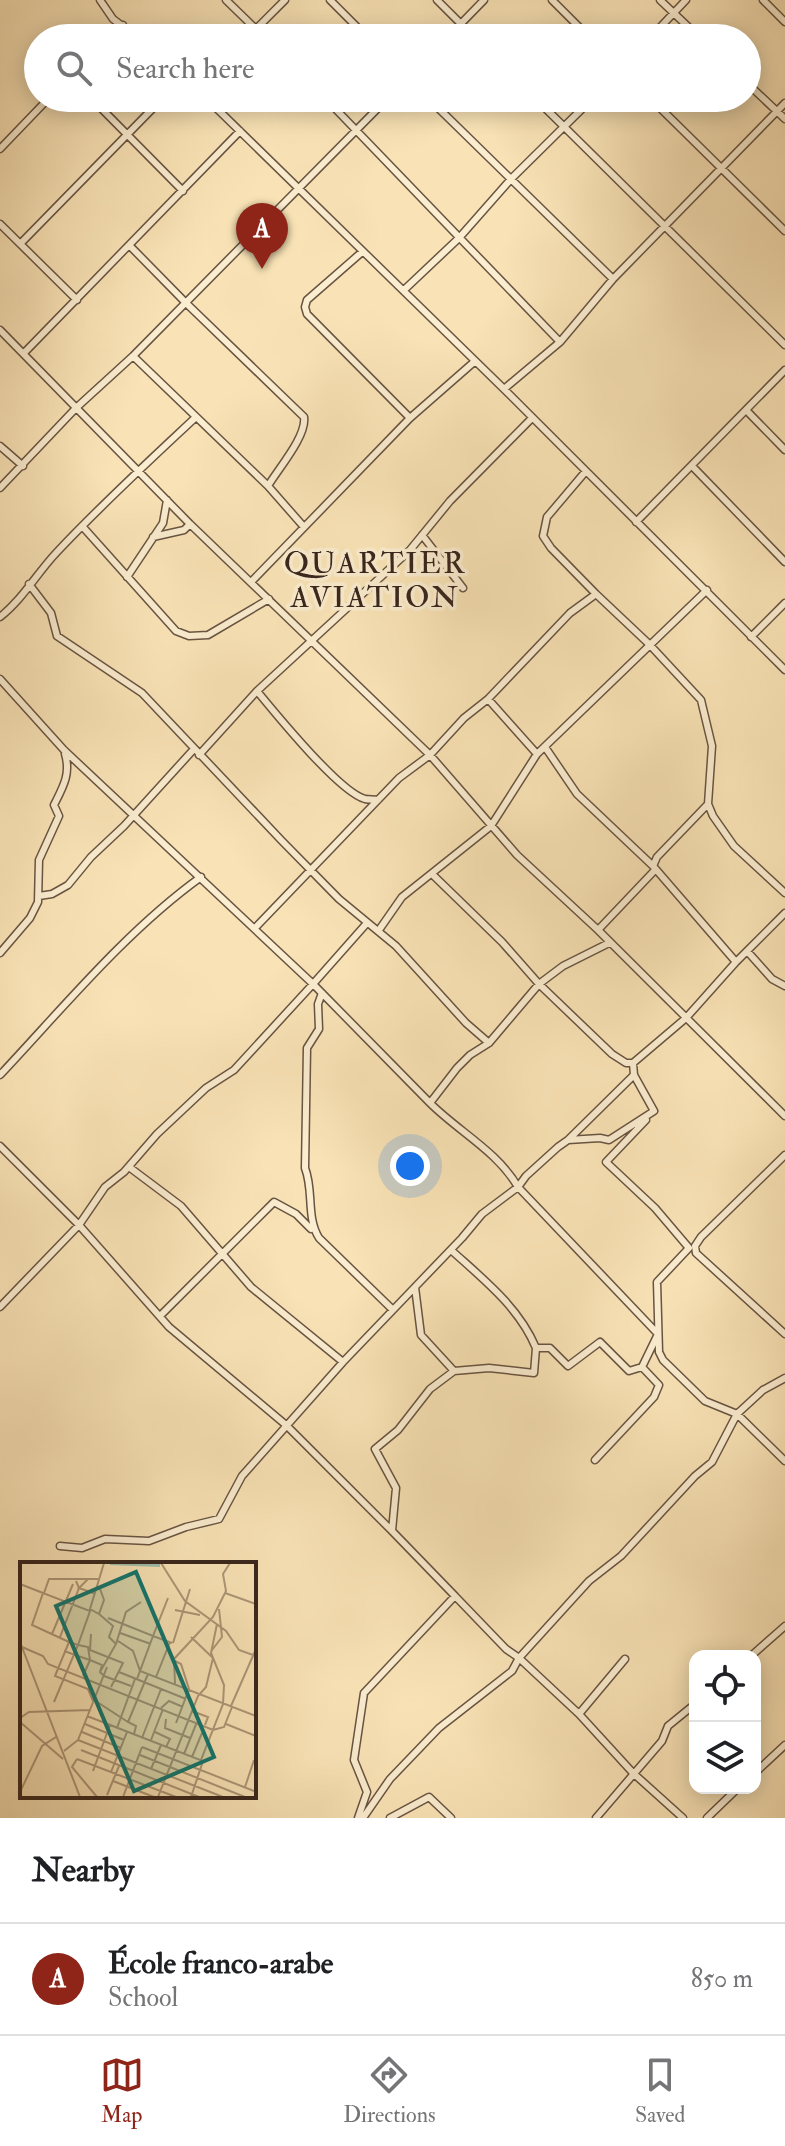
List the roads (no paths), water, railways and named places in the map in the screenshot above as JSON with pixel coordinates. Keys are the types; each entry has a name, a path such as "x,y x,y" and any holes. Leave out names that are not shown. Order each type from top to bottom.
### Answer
{"street":[{"path":"100,0 113,19 121,24"},
{"path":"226,0 251,24"},
{"path":"261,24 285,0"},
{"path":"330,0 354,24"},
{"path":"437,0 461,24 484,0"},
{"path":"552,0 576,24"},
{"path":"660,0 685,24"},
{"path":"663,24 686,0"},
{"path":"763,0 785,22"},
{"path":"761,96 785,119"},
{"path":"504,389 560,342 613,279 785,103"},
{"path":"0,149 36,112"},
{"path":"104,112 183,191"},
{"path":"21,243 149,112"},
{"path":"220,112 404,290 785,670"},
{"path":"339,112 560,342"},
{"path":"0,488 76,408 133,356 374,112"},
{"path":"442,112 613,279"},
{"path":"549,112 785,345"},
{"path":"404,290 459,238 511,179 579,112"},
{"path":"664,112 785,231"},
{"path":"24,353 240,131"},
{"path":"0,224 77,300"},
{"path":"130,246 304,417 301,435 268,486"},
{"path":"362,252 312,294 305,307 311,321 410,418"},
{"path":"0,330 190,524 430,755 517,855 598,930 785,1116"},
{"path":"133,356 268,486 304,527"},
{"path":"251,582 410,418 474,362"},
{"path":"636,522 785,370"},
{"path":"746,410 785,450"},
{"path":"0,617 21,599 29,584 82,526 196,417"},
{"path":"199,755 257,691 422,535 450,501 532,418"},
{"path":"0,446 23,466"},
{"path":"692,466 785,562"},
{"path":"586,471 547,517 543,536 551,548 701,700 712,746 708,804 728,840 785,893"},
{"path":"127,577 163,523 167,500"},
{"path":"153,537 184,530 190,524"},
{"path":"82,526 176,631 189,636 208,635 269,599"},
{"path":"422,535 463,588"},
{"path":"29,584 51,613 57,636 142,693 312,870 367,923 396,946 466,1023 489,1043"},
{"path":"379,930 402,897 491,826 537,754 707,590"},
{"path":"255,928 399,778 430,755 570,613 596,594"},
{"path":"751,637 785,603"},
{"path":"0,679 64,750 255,928 430,1103 491,1153 518,1187 658,1334"},
{"path":"257,691 296,739 350,789 365,799 378,800"},
{"path":"488,699 537,754"},
{"path":"545,747 577,794 654,868 736,962"},
{"path":"39,896 52,894 68,885 194,749"},
{"path":"0,953 30,918 39,896 39,860 59,816 54,805 66,782 69,766 64,750"},
{"path":"598,930 654,868 657,857 708,804"},
{"path":"433,875 502,942 539,984 612,1054 626,1063 633,1063 686,1018 785,913"},
{"path":"0,1075 168,900 201,877"},
{"path":"0,1307 79,1225 105,1187 129,1167 157,1134 206,1088 234,1070 367,923"},
{"path":"430,1103 457,1068 489,1043 539,984 563,966 609,943"},
{"path":"747,951 772,979 785,986"},
{"path":"319,1238 312,1226 309,1177 305,1168 309,1089 307,1048 319,1029 318,1004 322,993"},
{"path":"633,1063 634,1075 654,1111"},
{"path":"60,1546 82,1548 105,1539 149,1541 219,1519 242,1476 392,1309 482,1214 518,1187 634,1075"},
{"path":"568,1140 609,1140 654,1111"},
{"path":"654,1111 606,1162 655,1208 689,1248 657,1282 659,1352 663,1360 705,1401 737,1414 785,1461"},
{"path":"0,1146 79,1225 169,1327 286,1425 506,1649 579,1714 633,1773 683,1818"},
{"path":"785,1155 695,1246 696,1253 785,1334"},
{"path":"129,1167 181,1206 251,1287 343,1362"},
{"path":"160,1316 274,1202 296,1214 392,1309"},
{"path":"392,1531 396,1488 375,1449 398,1430 430,1389 454,1371 489,1368 534,1373 536,1348 529,1331 517,1319 508,1302 451,1250"},
{"path":"415,1287 421,1335 454,1371"},
{"path":"536,1348 550,1348 568,1366 600,1342 629,1371 642,1367 658,1334"},
{"path":"595,1460 654,1397 659,1385 642,1367"},
{"path":"360,1818 390,1779 439,1728 512,1671 519,1658 589,1581 621,1556 687,1484 712,1462 737,1414 763,1390 785,1378"},
{"path":"360,1818 367,1792 354,1760 364,1693 455,1596"},
{"path":"758,1650 785,1626"},
{"path":"579,1714 625,1659"},
{"path":"596,1818 662,1741 668,1726 689,1709"},
{"path":"761,1767 785,1745"},
{"path":"707,1818 732,1794"},
{"path":"390,1818 429,1797 451,1818"}],"place":[{"name":"École franco-arabe","path":"262,269"}],"district":[{"name":"QUARTIER AVIATION","path":"375,580"}]}
